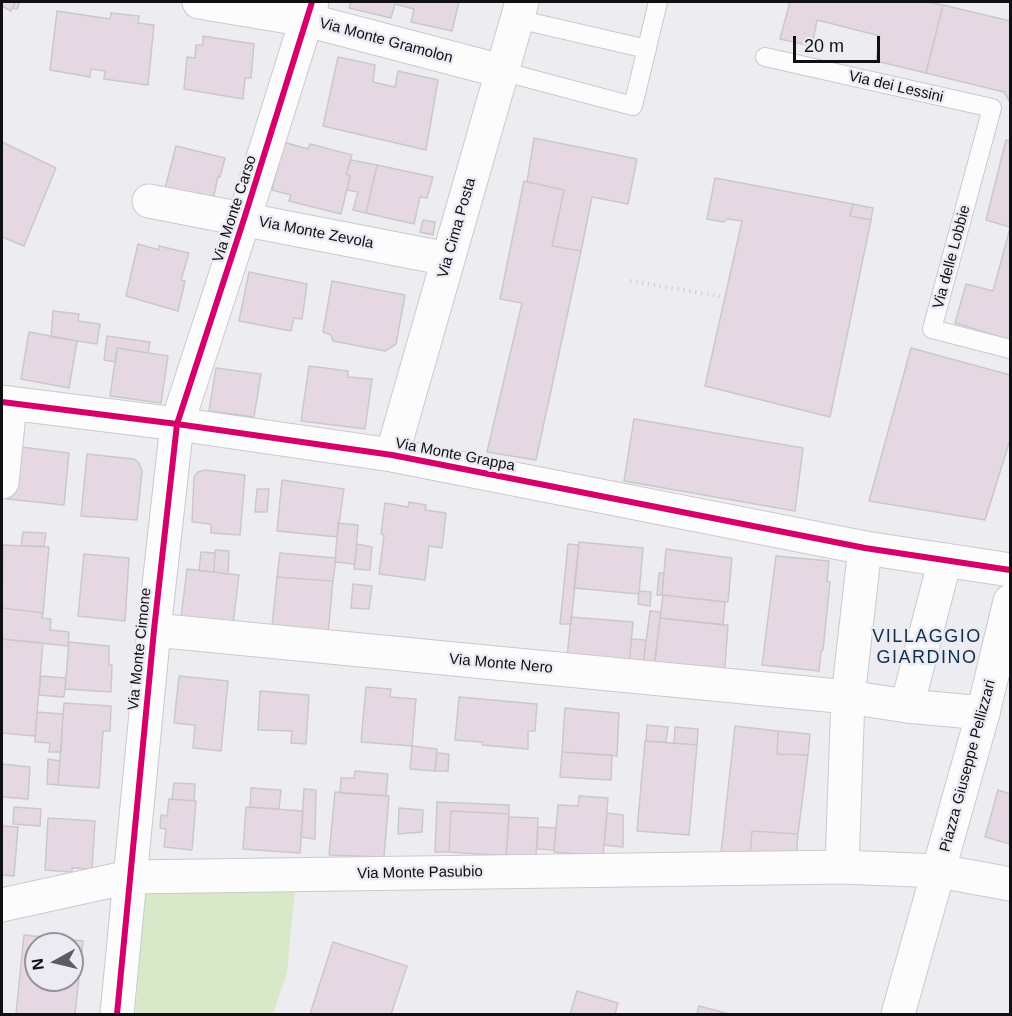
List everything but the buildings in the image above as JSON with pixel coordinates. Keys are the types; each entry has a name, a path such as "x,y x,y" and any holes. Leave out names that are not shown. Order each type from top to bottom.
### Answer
{"street":[{"name":"Via Monte Gramolon","path":"199,2 309,11 501,71"},
{"name":"Via Cima Posta","path":"392,455 519,10"},
{"name":"Via Monte Carso","path":"177,424 309,11"},
{"name":"Via Monte Zevola","path":"149,201 448,259"},
{"name":"Via Monte Grappa","path":"6,403 177,424 392,455 865,548"},
{"path":"2,482 6,403"},
{"name":"Via Monte Cimone","path":"117,1014 154,630 177,424"},
{"path":"842,867 848,697 865,548 1011,570"},
{"path":"908,706 945,560"},
{"name":"Piazza Giuseppe Pellizzari","path":"842,867 939,871 983,713 1011,601"},
{"name":"Via Monte Nero","path":"154,630 848,697 908,706 983,713"},
{"name":"Via Monte Pasubio","path":"2,905 129,877 842,867"},
{"path":"898,1014 939,871 1011,884"}],"lane":[{"path":"501,71 633,106 658,2"},
{"path":"519,10 647,49"},
{"name":"Via dei Lessini","path":"765,57 992,108"},
{"name":"Via delle Lobbie","path":"992,108 932,329 1011,349"}],"path":[{"path":"630,281 724,297"}],"green space":[{"path":"295,890 287,973 273,1014 135,1014 145,891"}],"cycle path":[{"path":"117,1014 154,630 177,424 312,2"},
{"path":"2,402 392,455 865,548 1010,570"}],"district":[{"name":"VILLAGGIO GIARDINO","path":"927,647"}]}
